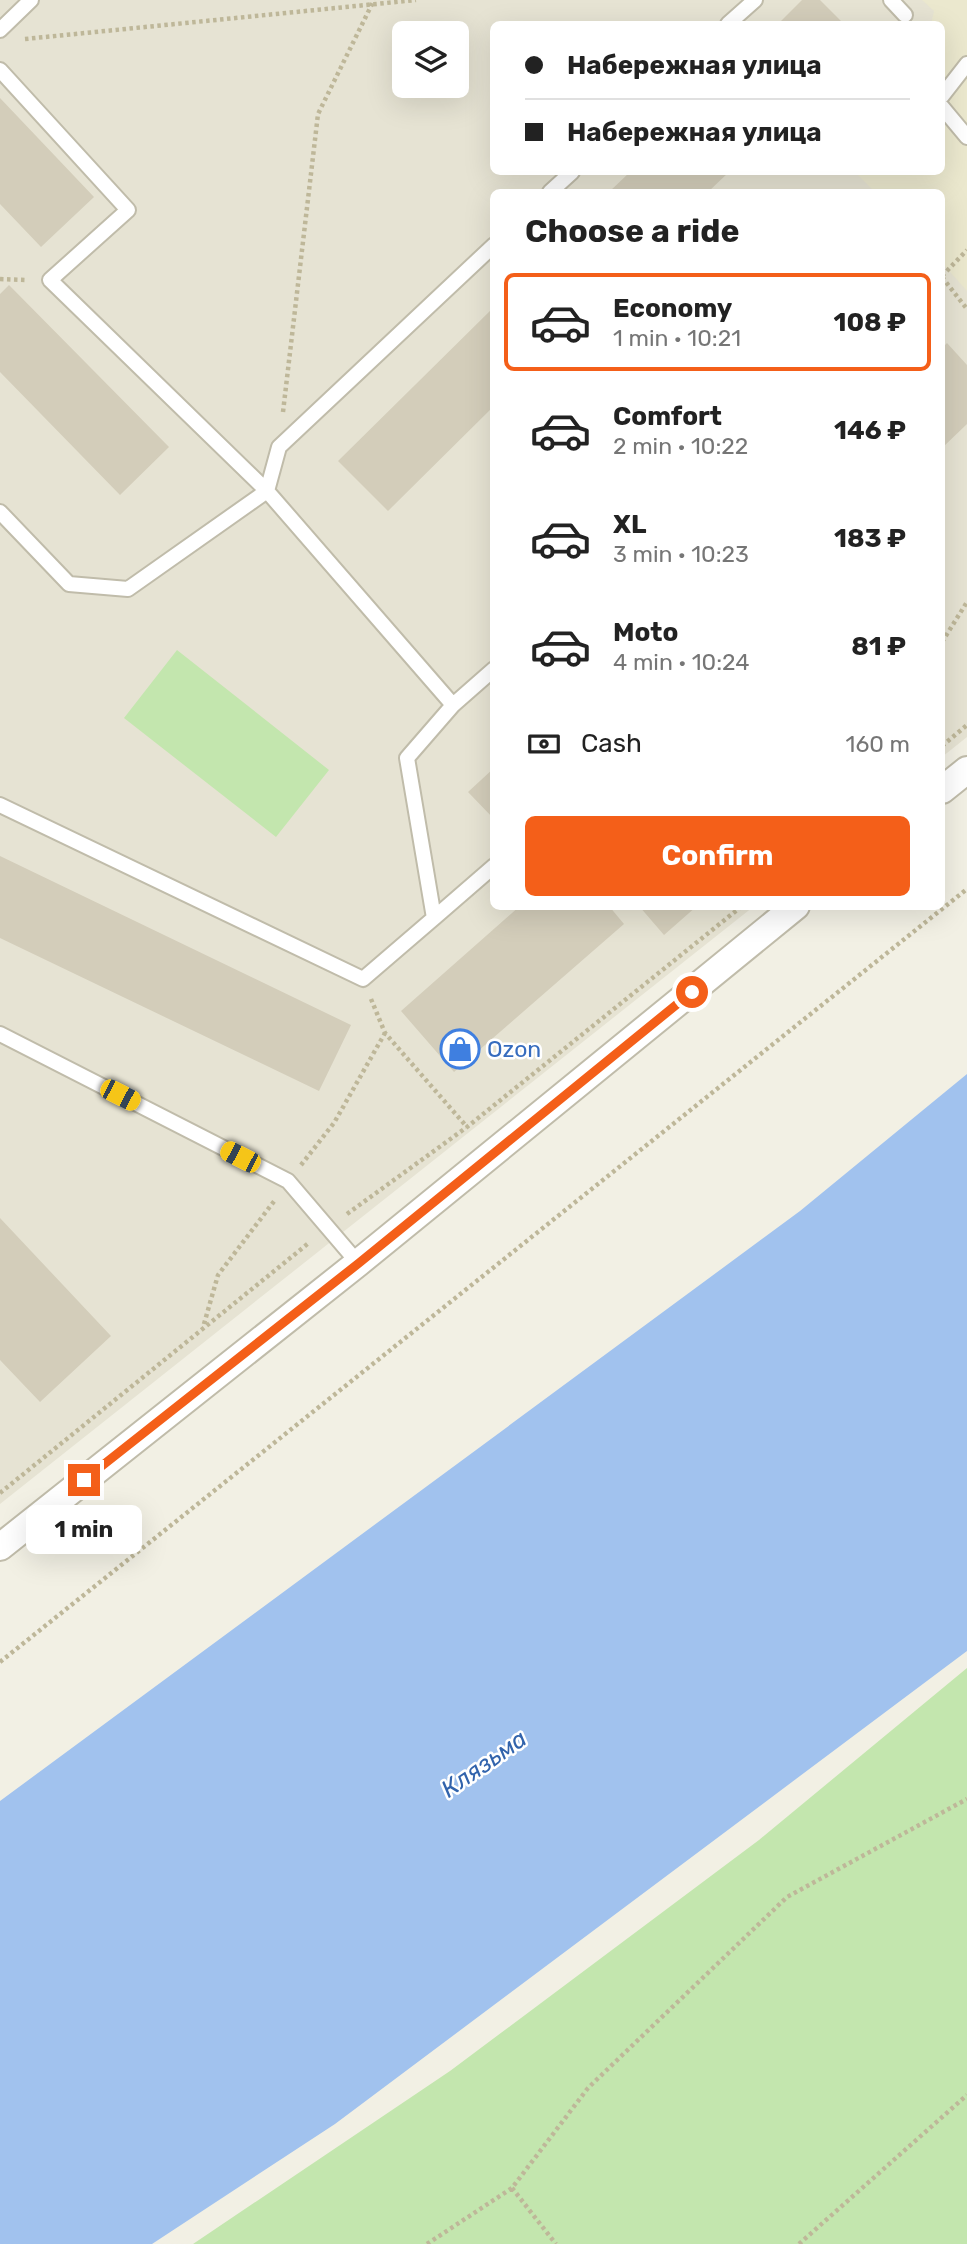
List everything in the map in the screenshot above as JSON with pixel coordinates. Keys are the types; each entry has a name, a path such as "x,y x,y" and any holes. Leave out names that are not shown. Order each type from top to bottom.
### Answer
{"street":[{"path":"945,788 967,770"},
{"path":"0,1547 359,1263 791,910"}],"lane":[{"path":"0,30 31,0"},
{"path":"732,21 755,0"},
{"path":"891,0 905,15"},
{"path":"945,92 967,64"},
{"path":"0,70 128,210 50,280 267,491 453,705"},
{"path":"945,111 967,137"},
{"path":"553,189 569,175"},
{"path":"0,512 69,584 128,589 267,491 279,447 490,249"},
{"path":"433,918 407,758 453,705 490,673"},
{"path":"0,805 363,979 490,869"},
{"path":"0,1034 288,1181 359,1263"}],"path":[{"path":"279,447 318,114 374,0"},
{"path":"14,40 370,7 416,0"},
{"path":"945,274 967,250"},
{"path":"945,281 967,309"},
{"path":"945,637 967,602"},
{"path":"945,743 967,725"},
{"path":"945,907 967,889"},
{"path":"0,1493 328,1228 467,1127 737,910"},
{"path":"0,1662 941,910"},
{"path":"363,979 385,1033 467,1127"},
{"path":"426,2244 512,2188 588,2088 787,1897 967,1799"},
{"path":"799,2244 967,2095"},
{"path":"512,2188 556,2244"}],"shaded area":[{"path":"0,0 967,0 967,737 945,755 945,189 490,189 490,910 749,910 0,1504"},
{"path":"922,0 967,0 967,291 945,266 945,189 872,189 858,175 945,175 945,21 932,21 934,11"}],"green space":[{"path":"177,650 329,770 276,837 124,718"},
{"path":"967,1668 967,2244 193,2244 450,2071 759,1840"}],"water":[{"name":"Клязьма","path":"967,1074 967,1651 335,2124 152,2244 0,2244 0,1801 800,1211"}],"building":[{"path":"802,0 820,0 841,21 781,21"},
{"path":"0,98 94,197 41,247 0,204"},
{"path":"627,175 726,175 711,189 612,189"},
{"path":"9,285 169,447 120,495 0,372 0,294"},
{"path":"490,311 490,410 388,511 338,461"},
{"path":"947,343 967,365 967,424 945,445"},
{"path":"490,772 490,815 468,792"},
{"path":"0,856 351,1025 319,1091 0,938"},
{"path":"515,910 612,910 624,924 454,1072 401,1011"},
{"path":"642,910 692,910 664,935"},
{"path":"0,1218 111,1336 40,1402 0,1360"}],"place":[{"name":"Ozon","path":"460,1049"}],"route":[{"path":"84,1480 359,1263 692,992"}]}
